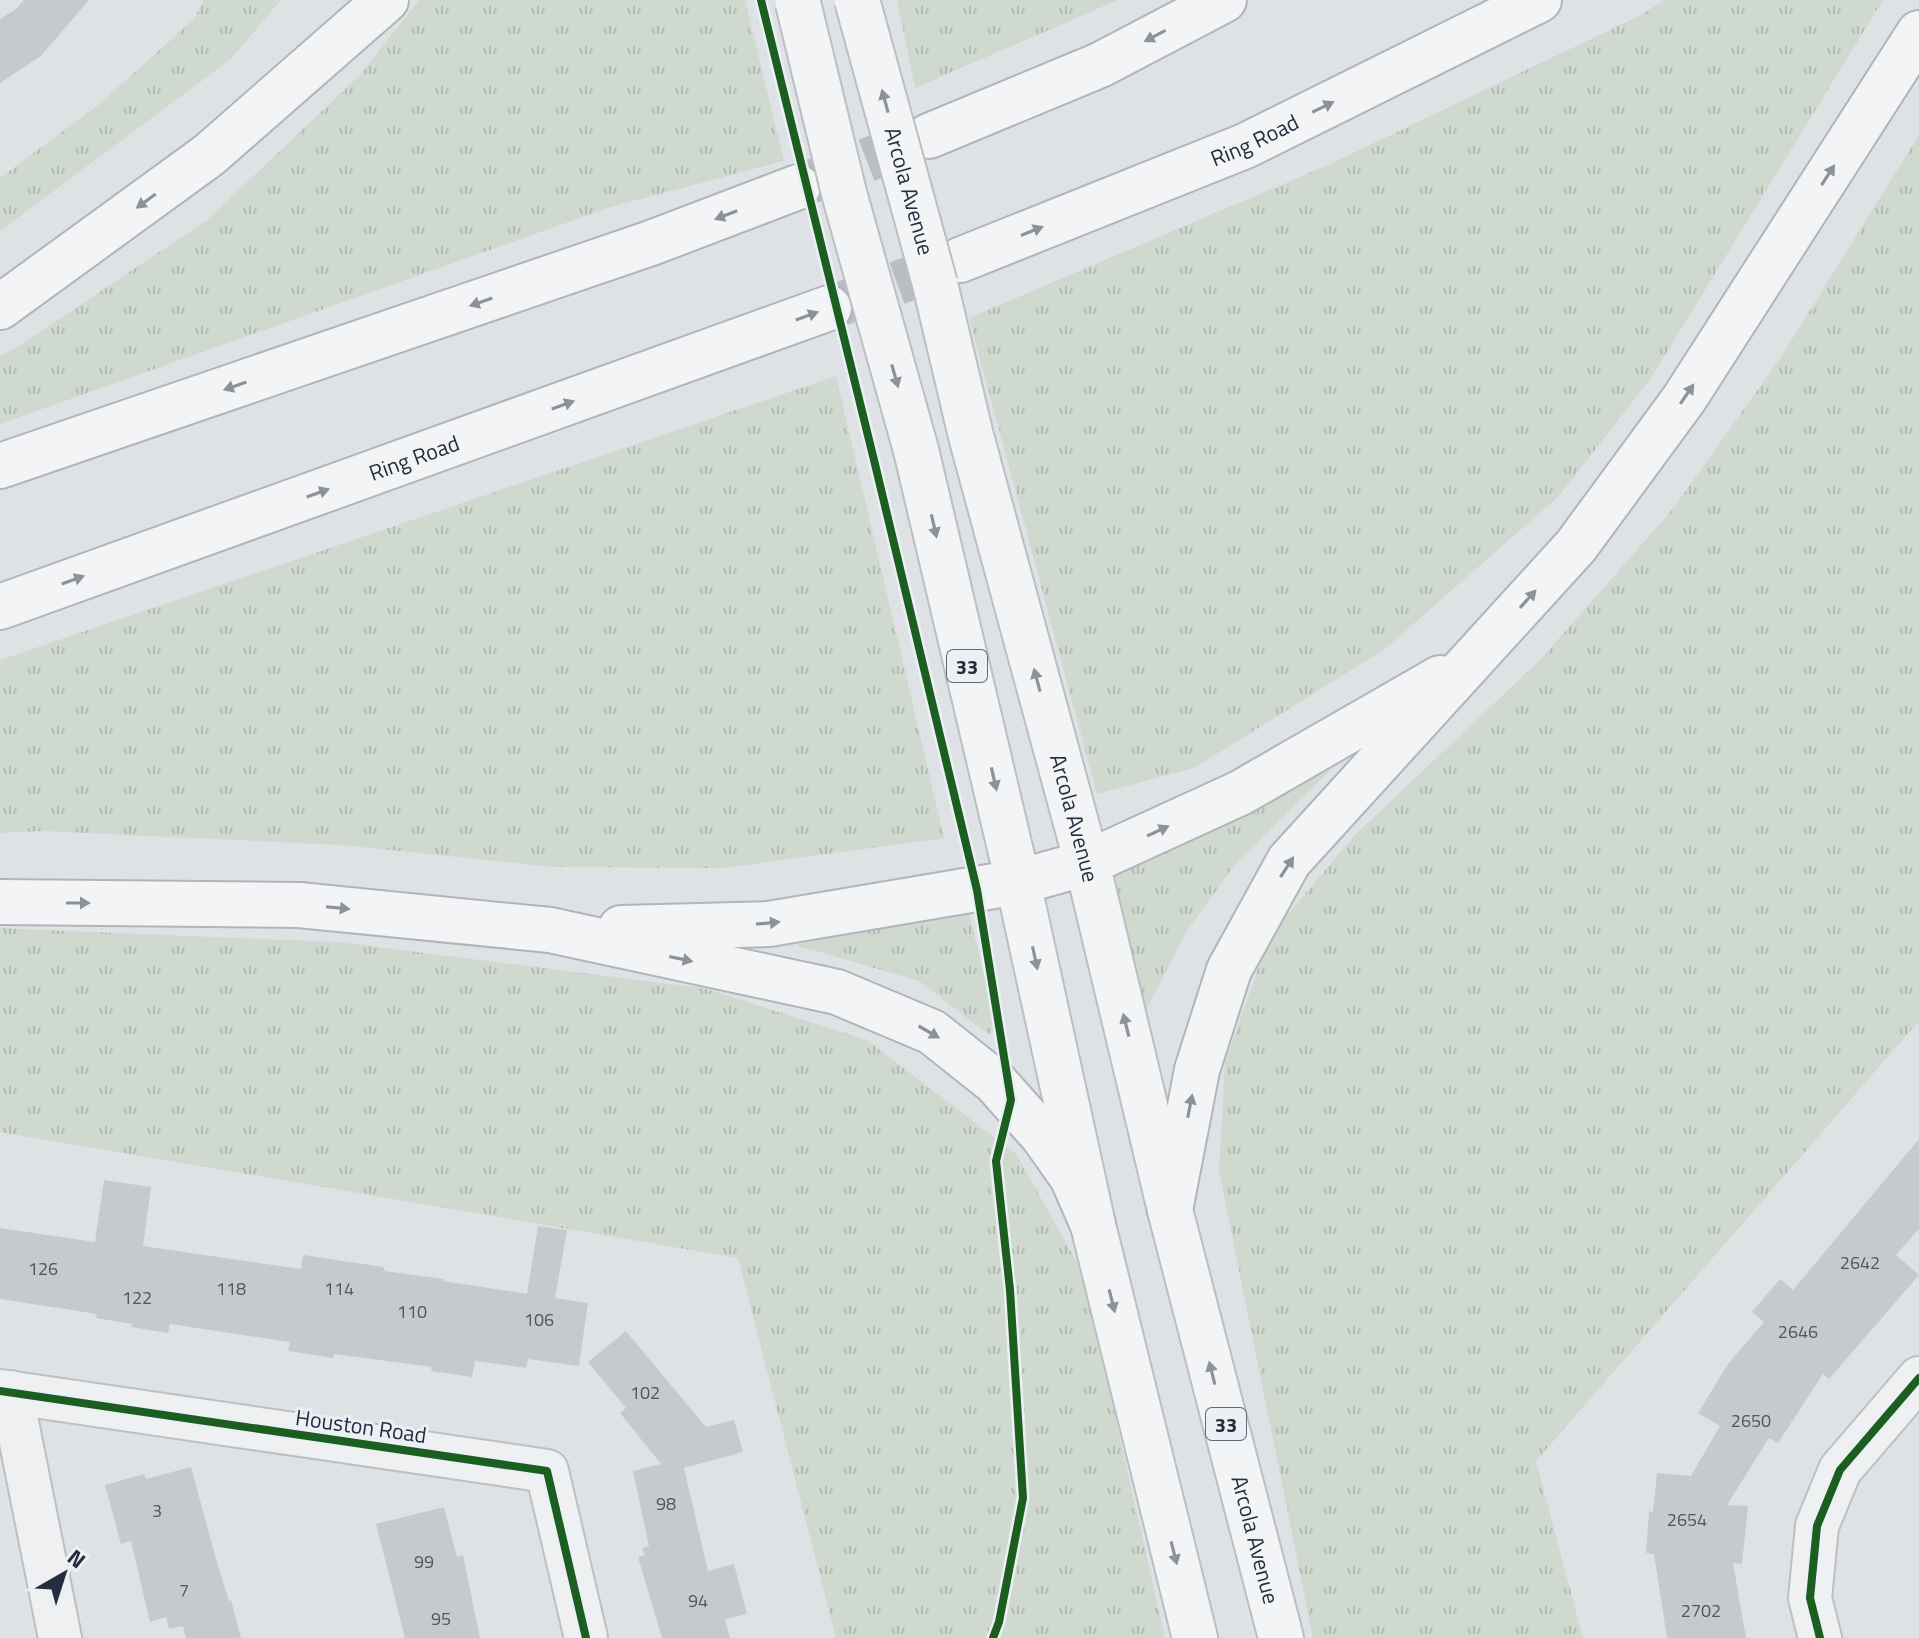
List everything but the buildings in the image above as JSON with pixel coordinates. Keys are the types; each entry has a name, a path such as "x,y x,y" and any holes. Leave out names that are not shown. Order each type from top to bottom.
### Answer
{"main road":[{"path":"209,155 303,47 337,0"},
{"path":"0,307 209,155 386,0"},
{"name":"Arcola Avenue","path":"857,0 1087,863 1170,1210 1281,1638"},
{"path":"929,136 1100,65 1224,0"},
{"name":"Ring Road","path":"960,260 1245,146 1539,0"},
{"name":"33","path":"798,2 844,193 916,450 1018,882 1093,1225 1195,1638"},
{"path":"1170,1210 1197,1070 1229,970 1289,861 1576,546 1684,399 1919,33"},
{"path":"0,466 636,249 798,187"},
{"name":"Ring Road","path":"0,607 829,308"},
{"path":"550,930 769,924 1018,882 1087,863 1240,793 1476,657"},
{"path":"0,902 299,905 550,930 837,992 932,1032 995,1082 1043,1136 1072,1177 1093,1225"}],"street":[{"path":"1820,1638 1810,1598 1817,1526 1840,1470 1919,1378"},
{"path":"5,1391 60,1638"},
{"name":"Houston Road","path":"5,1391 547,1471 586,1638"}],"green space":[{"path":"204,0 281,0 231,59 0,231 0,178 98,105 193,20"},
{"path":"419,0 745,0 784,161 611,207 0,424 0,356 207,220 360,75"},
{"path":"897,0 1118,0 915,88"},
{"path":"1664,0 1883,0 1651,378 1559,496 1385,649 1194,768 1097,794 969,318 1328,165 1641,15"},
{"path":"1919,135 1919,1021 1536,1461 1583,1638 1313,1638 1219,1171 1225,1062 1270,935 1355,835 1540,660 1672,510 1779,360"},
{"path":"836,376 944,838 724,868 553,867 341,845 43,831 0,833 0,660"},
{"path":"1331,770 1237,862 1188,929 1143,1016 1109,863"},
{"path":"966,902 998,1029 988,1034 919,981 796,945"},
{"path":"0,928 337,942 703,988 867,1040 1016,1154 1083,1273 1165,1638 836,1638 738,1258 0,1132"}],"tunnel":[{"path":"805,184 929,136"},
{"path":"835,306 960,260"}],"cycle path":[{"path":"761,0 977,890 1011,1100 996,1161 1010,1290 1023,1498 999,1622 993,1638"},
{"path":"1820,1638 1810,1598 1817,1526 1840,1470 1919,1378"},
{"path":"0,1391 547,1471 586,1638"}]}
